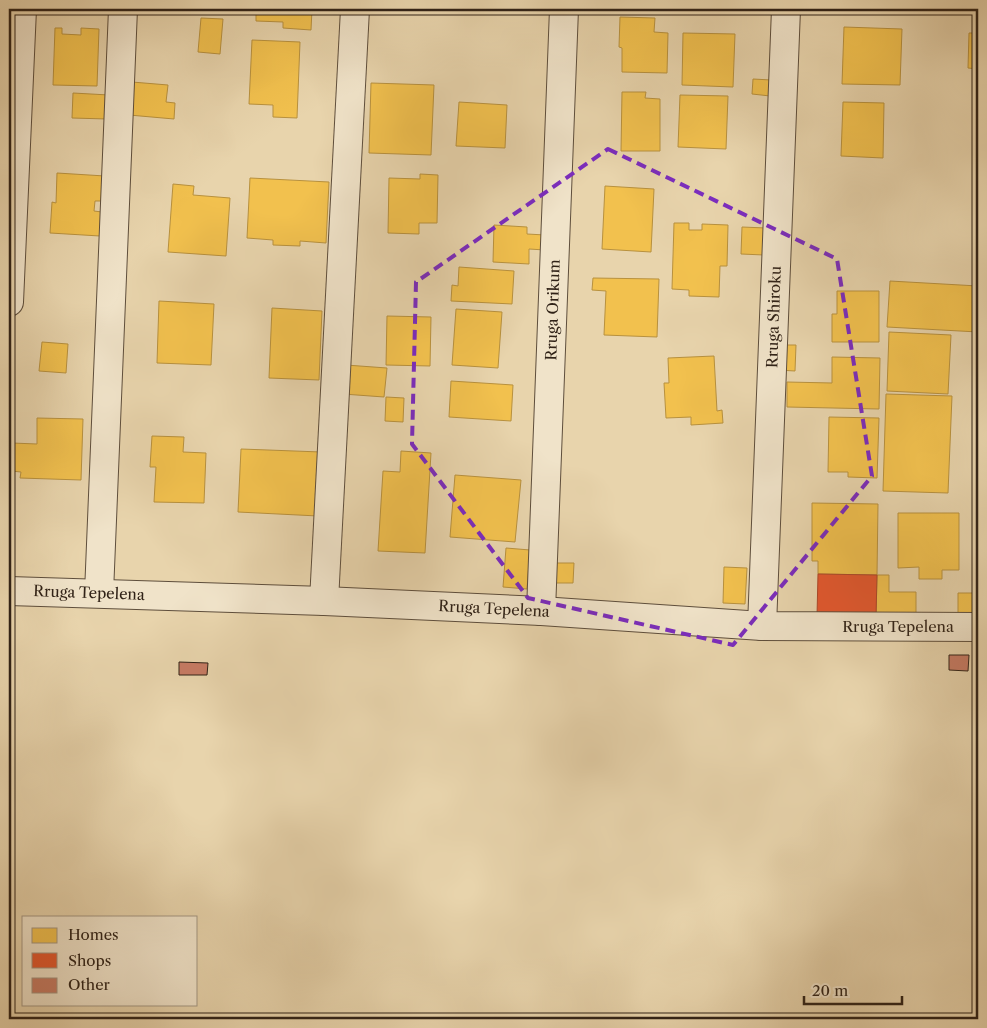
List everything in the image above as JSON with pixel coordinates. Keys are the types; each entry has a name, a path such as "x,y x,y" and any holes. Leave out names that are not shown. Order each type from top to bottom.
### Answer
{"street":[{"path":"9,302 22,9"},
{"path":"99,593 123,9"},
{"path":"324,601 355,9"},
{"name":"Rruga Orikum","path":"542,611 564,9"},
{"name":"Rruga Shiroku","path":"762,626 786,9"},
{"name":"Rruga Tepelena","path":"9,591 324,601 542,611 762,626 978,627"}],"highlighted area":[{"path":"608,149 837,259 872,476 733,645 528,598 412,444 416,282"}],"building: Homes":[{"path":"256,9 312,9 311,30 283,28 283,22 256,21"},
{"path":"978,9 978,11 936,10"},
{"path":"620,17 655,18 654,32 668,33 667,73 622,72 622,48 619,47"},
{"path":"201,18 223,19 220,54 198,52"},
{"path":"844,27 902,29 900,85 842,84"},
{"path":"55,28 62,28 62,34 81,35 81,28 99,29 97,86 53,85"},
{"path":"683,33 735,34 733,87 682,85"},
{"path":"969,33 978,33 978,69 968,68"},
{"path":"252,40 300,42 297,118 273,117 273,105 249,104"},
{"path":"753,79 771,80 770,96 752,94"},
{"path":"132,82 168,85 166,102 175,103 174,119 129,115"},
{"path":"371,83 434,85 431,155 369,153"},
{"path":"622,92 646,92 645,98 660,99 660,151 621,151"},
{"path":"73,93 109,95 107,119 72,118"},
{"path":"680,95 728,96 726,149 678,147"},
{"path":"459,102 507,105 505,148 456,146"},
{"path":"843,102 884,103 883,158 841,156"},
{"path":"57,173 105,176 103,201 95,201 94,211 102,212 100,236 50,233 52,202 56,203"},
{"path":"420,174 438,175 437,223 419,223 419,234 388,233 389,178 420,179"},
{"path":"250,178 329,182 326,243 300,241 300,246 273,245 273,240 247,238"},
{"path":"173,184 194,186 193,195 230,198 226,256 168,252"},
{"path":"605,186 654,189 651,252 602,249"},
{"path":"674,223 689,223 689,230 702,230 702,224 728,225 727,266 720,266 719,297 689,296 689,290 672,289"},
{"path":"494,225 527,227 527,234 545,235 545,250 529,249 529,264 493,262"},
{"path":"742,227 766,228 764,255 741,254"},
{"path":"459,267 514,271 512,304 451,301 452,285 458,286"},
{"path":"593,278 659,279 657,337 604,335 606,291 592,290"},
{"path":"890,281 978,286 978,332 887,327"},
{"path":"837,291 879,291 879,342 832,342 832,314 837,314"},
{"path":"159,301 214,304 211,365 157,363"},
{"path":"272,308 322,311 319,380 269,378"},
{"path":"456,309 502,312 498,368 452,365"},
{"path":"387,316 431,317 430,366 386,365"},
{"path":"889,332 951,335 948,394 887,391"},
{"path":"42,342 68,344 66,373 39,371"},
{"path":"779,345 796,345 795,371 778,370"},
{"path":"714,356 717,411 722,410 723,423 691,425 691,417 666,418 664,383 669,383 668,358"},
{"path":"832,357 880,358 879,409 787,407 787,382 832,383"},
{"path":"346,365 387,368 384,397 343,394"},
{"path":"451,381 513,385 511,421 449,417"},
{"path":"886,394 952,396 948,493 883,491"},
{"path":"386,397 404,398 403,422 385,421"},
{"path":"829,417 879,418 877,478 848,477 848,472 828,472"},
{"path":"37,418 83,419 81,480 20,478 21,472 11,471 12,443 37,444"},
{"path":"152,436 184,437 183,452 206,453 204,503 154,502 156,467 150,467"},
{"path":"241,449 321,452 318,516 238,512"},
{"path":"401,451 431,453 425,553 378,551 383,471 400,472"},
{"path":"455,475 521,480 515,542 450,537"},
{"path":"812,503 878,504 877,575 818,574 818,561 812,561"},
{"path":"898,513 959,513 959,570 942,570 942,579 919,579 919,567 898,568"},
{"path":"506,548 530,550 527,589 503,587"},
{"path":"556,563 574,563 573,583 556,583"},
{"path":"724,567 747,568 745,604 723,603"},
{"path":"877,575 889,575 889,592 916,592 916,617 876,617"},
{"path":"958,593 978,593 978,615 958,620"}],"building: Shops":[{"path":"818,574 877,575 876,617 817,616"}],"building: Other":[{"path":"949,655 969,655 968,671 949,670"},
{"path":"179,662 208,663 207,675 179,675"}]}
